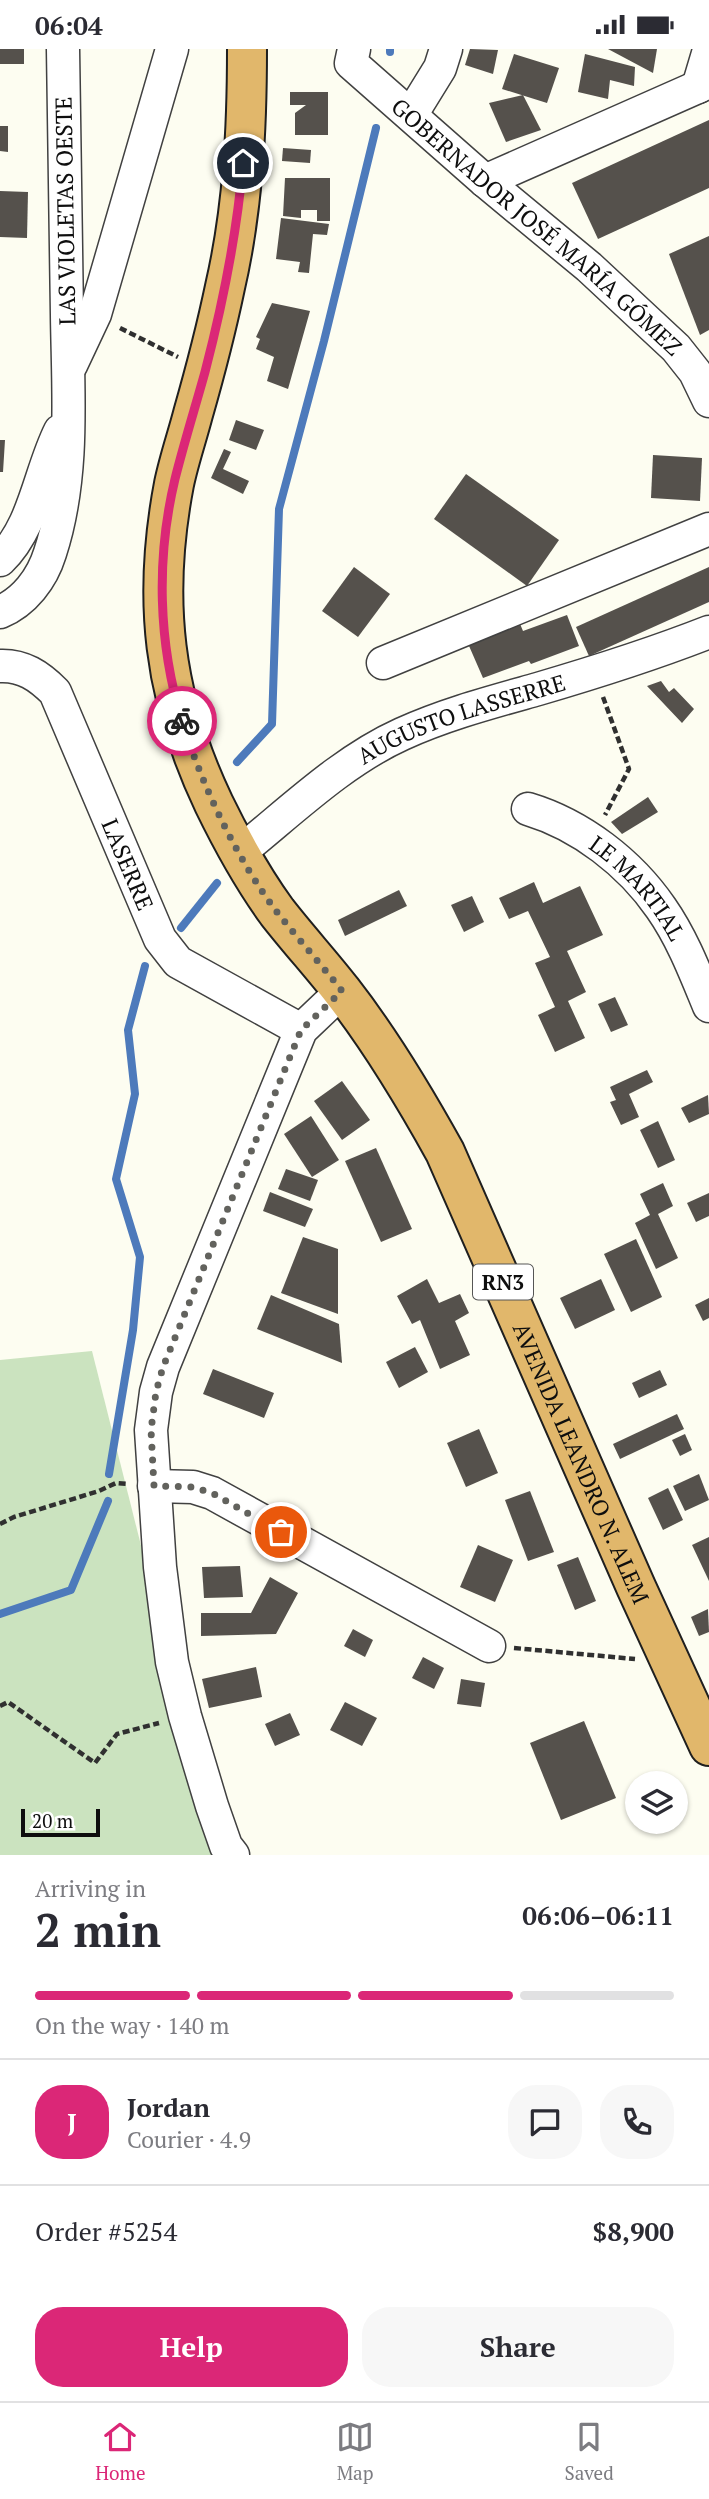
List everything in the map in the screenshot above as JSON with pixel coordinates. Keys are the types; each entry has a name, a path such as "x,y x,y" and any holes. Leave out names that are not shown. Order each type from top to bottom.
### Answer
{"highway":[{"name":"AVENIDA LEANDRO N. ALEM","path":"247,49 247,117 239,208 226,284 174,481 163,552 163,624 172,690 191,749 214,803 240,852 276,910 373,1033 445,1152 709,1746"}],"street":[{"name":"LAS VIOLETAS OESTE","path":"0,612 14,606 36,583 50,555 63,500 69,414 62,49"},
{"path":"68,372 95,314 172,49"},
{"path":"411,115 440,68 446,49"},
{"path":"485,181 703,85 709,50"},
{"name":"GOBERNADOR JOSÉ MARÍA GÓMEZ","path":"353,56 411,115 485,181 589,267 676,348 695,372 709,401"},
{"path":"0,560 24,528 48,455 69,414"},
{"path":"383,663 709,530"},
{"name":"AUGUSTO LASSERRE","path":"240,852 322,785 399,735 441,717 650,655 709,632"},
{"name":"LASERRE","path":"0,666 12,665 38,675 55,692 160,939 178,962 301,1030"},
{"name":"LE MARTIAL","path":"528,809 555,817 592,840 620,862 660,907 684,948 709,1006"},
{"path":"233,1855 226,1846 212,1806 172,1662 160,1567 151,1430 156,1392 163,1367 301,1030 342,991"},
{"path":"154,1486 193,1487 212,1493 489,1646"}],"path":[{"path":"95,314 205,371"},
{"path":"592,840 629,769 594,672"},
{"path":"0,1524 116,1483"},
{"path":"489,1646 670,1663"},
{"path":"0,1706 8,1702 95,1763 117,1734 185,1716"}],"green space":[{"path":"92,1351 219,1855 0,1855 0,1360"}],"building":[{"path":"0,49 24,49 24,64 0,64"},
{"path":"470,49 498,50 493,74 465,65"},
{"path":"608,49 657,49 653,73"},
{"path":"514,54 559,68 547,103 502,89"},
{"path":"585,54 635,67 634,86 610,80 608,99 578,92"},
{"path":"290,92 328,92 328,135 295,135 295,113 306,105 290,105"},
{"path":"523,95 541,130 506,142 489,103"},
{"path":"709,120 709,188 598,239 572,183"},
{"path":"0,126 8,126 8,152 0,151"},
{"path":"283,148 311,150 310,163 282,161"},
{"path":"285,178 330,178 330,221 317,221 317,210 301,210 301,218 283,216"},
{"path":"0,191 28,192 27,238 0,237"},
{"path":"281,218 329,224 327,235 313,234 309,273 298,272 300,262 276,259"},
{"path":"709,236 709,330 700,335 669,254"},
{"path":"272,303 310,311 288,389 267,381 274,357 256,349 260,339 256,337"},
{"path":"236,420 264,430 256,450 229,440"},
{"path":"0,440 5,440 3,472 0,472"},
{"path":"224,449 231,452 223,469 249,481 243,494 211,478"},
{"path":"653,455 702,458 700,501 651,498"},
{"path":"466,474 559,540 527,586 434,519"},
{"path":"354,567 390,594 358,637 322,611"},
{"path":"709,567 709,602 589,656 576,627"},
{"path":"567,615 579,646 483,678 466,639 518,619 523,631"},
{"path":"661,681 669,692 674,688 694,709 682,723 647,686"},
{"path":"648,797 658,812 622,834 611,822"},
{"path":"534,882 543,903 580,886 603,935 567,951 586,992 568,1001 585,1038 555,1052 538,1015 555,1007 535,963 550,957 528,911 509,919 499,898"},
{"path":"399,890 407,906 345,936 338,920"},
{"path":"472,896 484,922 464,932 451,905"},
{"path":"615,997 628,1025 611,1032 598,1004"},
{"path":"647,1070 653,1082 629,1094 639,1117 621,1125 610,1102 616,1100 610,1087"},
{"path":"342,1081 370,1120 342,1140 314,1101"},
{"path":"708,1095 709,1114 689,1123 681,1108"},
{"path":"311,1116 339,1160 312,1177 284,1134"},
{"path":"658,1121 675,1160 658,1168 640,1130"},
{"path":"376,1148 412,1229 381,1242 345,1161"},
{"path":"286,1169 318,1180 310,1201 278,1189"},
{"path":"663,1183 673,1206 658,1214 678,1258 656,1269 635,1223 650,1215 640,1194"},
{"path":"270,1192 313,1209 305,1227 263,1211"},
{"path":"709,1193 709,1216 696,1222 687,1203"},
{"path":"303,1237 338,1249 338,1314 281,1293"},
{"path":"636,1239 662,1297 631,1312 604,1254"},
{"path":"427,1279 439,1303 460,1294 469,1313 455,1321 470,1355 440,1369 420,1320 412,1324 397,1296"},
{"path":"601,1279 615,1310 575,1329 560,1298"},
{"path":"271,1295 339,1324 342,1363 257,1329"},
{"path":"709,1298 709,1318 703,1321 695,1305"},
{"path":"415,1347 428,1372 399,1388 386,1362"},
{"path":"213,1369 274,1393 264,1418 203,1394"},
{"path":"660,1370 667,1385 639,1398 632,1383"},
{"path":"677,1414 684,1429 620,1459 613,1444"},
{"path":"479,1429 498,1473 466,1487 447,1443"},
{"path":"685,1434 692,1450 680,1456 672,1440"},
{"path":"699,1474 709,1500 685,1511 673,1486"},
{"path":"668,1488 683,1520 663,1530 648,1498"},
{"path":"530,1491 554,1552 528,1561 505,1500"},
{"path":"709,1537 709,1581 692,1545"},
{"path":"478,1545 513,1560 495,1602 460,1587"},
{"path":"578,1557 596,1601 575,1610 557,1565"},
{"path":"240,1566 243,1597 204,1598 202,1567"},
{"path":"270,1577 298,1593 276,1634 201,1636 201,1613 251,1613"},
{"path":"708,1609 709,1632 699,1636 691,1617"},
{"path":"353,1629 373,1640 365,1657 344,1646"},
{"path":"423,1657 444,1668 434,1689 412,1678"},
{"path":"256,1667 262,1697 209,1708 202,1679"},
{"path":"461,1679 485,1683 481,1707 457,1704"},
{"path":"345,1702 377,1718 362,1746 330,1730"},
{"path":"290,1713 300,1735 275,1746 265,1724"},
{"path":"584,1721 616,1798 561,1820 530,1743"}],"waterway":[{"path":"237,762 272,724 279,509 324,341 376,128"},
{"path":"181,928 217,883"},
{"path":"109,1474 133,1330 140,1257 116,1179 135,1094 128,1030 145,966"},
{"path":"0,1614 71,1590 108,1501"}],"way so far":[{"path":"182,721 214,803 240,852 276,910 342,991 301,1030 163,1367 156,1392 151,1430 154,1486 193,1487 212,1493 281,1532"}],"route":[{"path":"182,721 172,690 163,624 163,552 174,481 226,284 239,208 243,163"}]}
